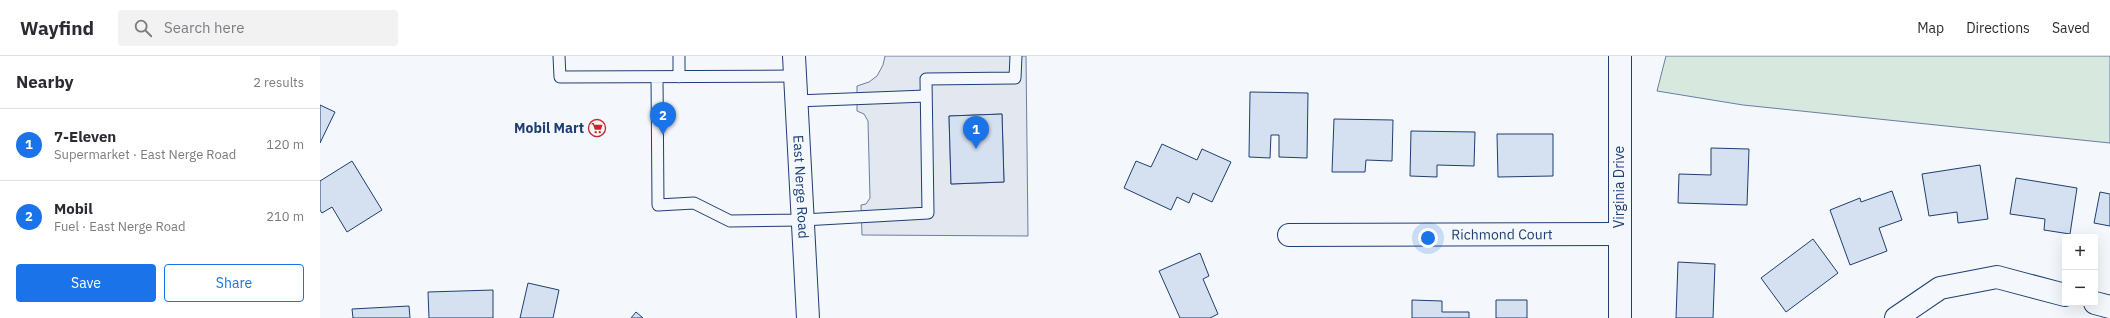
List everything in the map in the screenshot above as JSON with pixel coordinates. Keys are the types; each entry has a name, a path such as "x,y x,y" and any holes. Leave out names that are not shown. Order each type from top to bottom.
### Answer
{"street":[{"name":"Virginia Drive","path":"1620,56 1620,318"},
{"name":"East Nerge Road","path":"795,66 808,318"},
{"name":"Richmond Court","path":"1289,235 1619,234"},
{"path":"1896,318 1940,288 1997,277 2062,294"},
{"path":"2098,304 2110,307"}],"lane":[{"path":"559,56 560,77 679,77 795,66"},
{"path":"679,56 679,77"},
{"path":"657,77 658,205 694,203 730,220 803,220 928,214 926,80 1015,78 1016,56"},
{"path":"796,101 926,96"}],"shaded area":[{"path":"885,56 1026,56 1028,236 862,235 861,205 866,204 870,198 868,121 864,114 857,111 857,86 869,82 877,76 883,65","holes":["1002,114 1004,182 951,184 949,116"]},
{"path":"1666,56 2110,56 2110,143 1743,105 1657,91"}],"building":[{"path":"1250,92 1308,93 1307,158 1279,157 1279,135 1271,135 1270,158 1249,157"},
{"path":"320,105 335,112 320,143"},
{"path":"1002,114 1004,182 951,184 949,116"},
{"path":"1334,119 1393,120 1392,161 1366,160 1365,172 1332,172"},
{"path":"1411,131 1475,132 1474,166 1437,165 1437,177 1410,176"},
{"path":"1497,134 1553,134 1553,176 1498,177"},
{"path":"1162,144 1197,160 1202,149 1231,162 1212,202 1193,193 1189,203 1177,197 1171,210 1124,188 1136,161 1151,167"},
{"path":"1711,148 1749,149 1747,205 1678,203 1679,174 1711,175"},
{"path":"352,161 382,210 347,232 332,207 322,213 320,210 320,181"},
{"path":"1980,165 1988,219 1958,223 1957,212 1929,216 1922,174"},
{"path":"2016,178 2077,188 2070,234 2044,230 2045,219 2010,214"},
{"path":"1892,191 1902,220 1879,228 1887,251 1850,265 1830,210 1860,198 1861,202"},
{"path":"2100,192 2110,194 2110,226 2094,223"},
{"path":"1813,239 1838,273 1786,312 1761,278"},
{"path":"1200,253 1209,276 1203,279 1218,314 1210,318 1180,318 1159,271"},
{"path":"1678,262 1715,264 1713,318 1676,318"},
{"path":"528,283 559,290 553,318 520,318"},
{"path":"493,290 493,318 429,318 428,292"},
{"path":"1412,300 1442,301 1442,312 1469,312 1469,318 1412,318"},
{"path":"1496,300 1527,300 1527,318 1496,318"},
{"path":"409,306 410,318 353,318 352,309"},
{"path":"636,312 643,318 631,318"}],"place":[{"name":"Mobil Mart","path":"597,128"},
{"name":"Mobil","path":"663,135"},
{"name":"7-Eleven","path":"976,149"}]}
